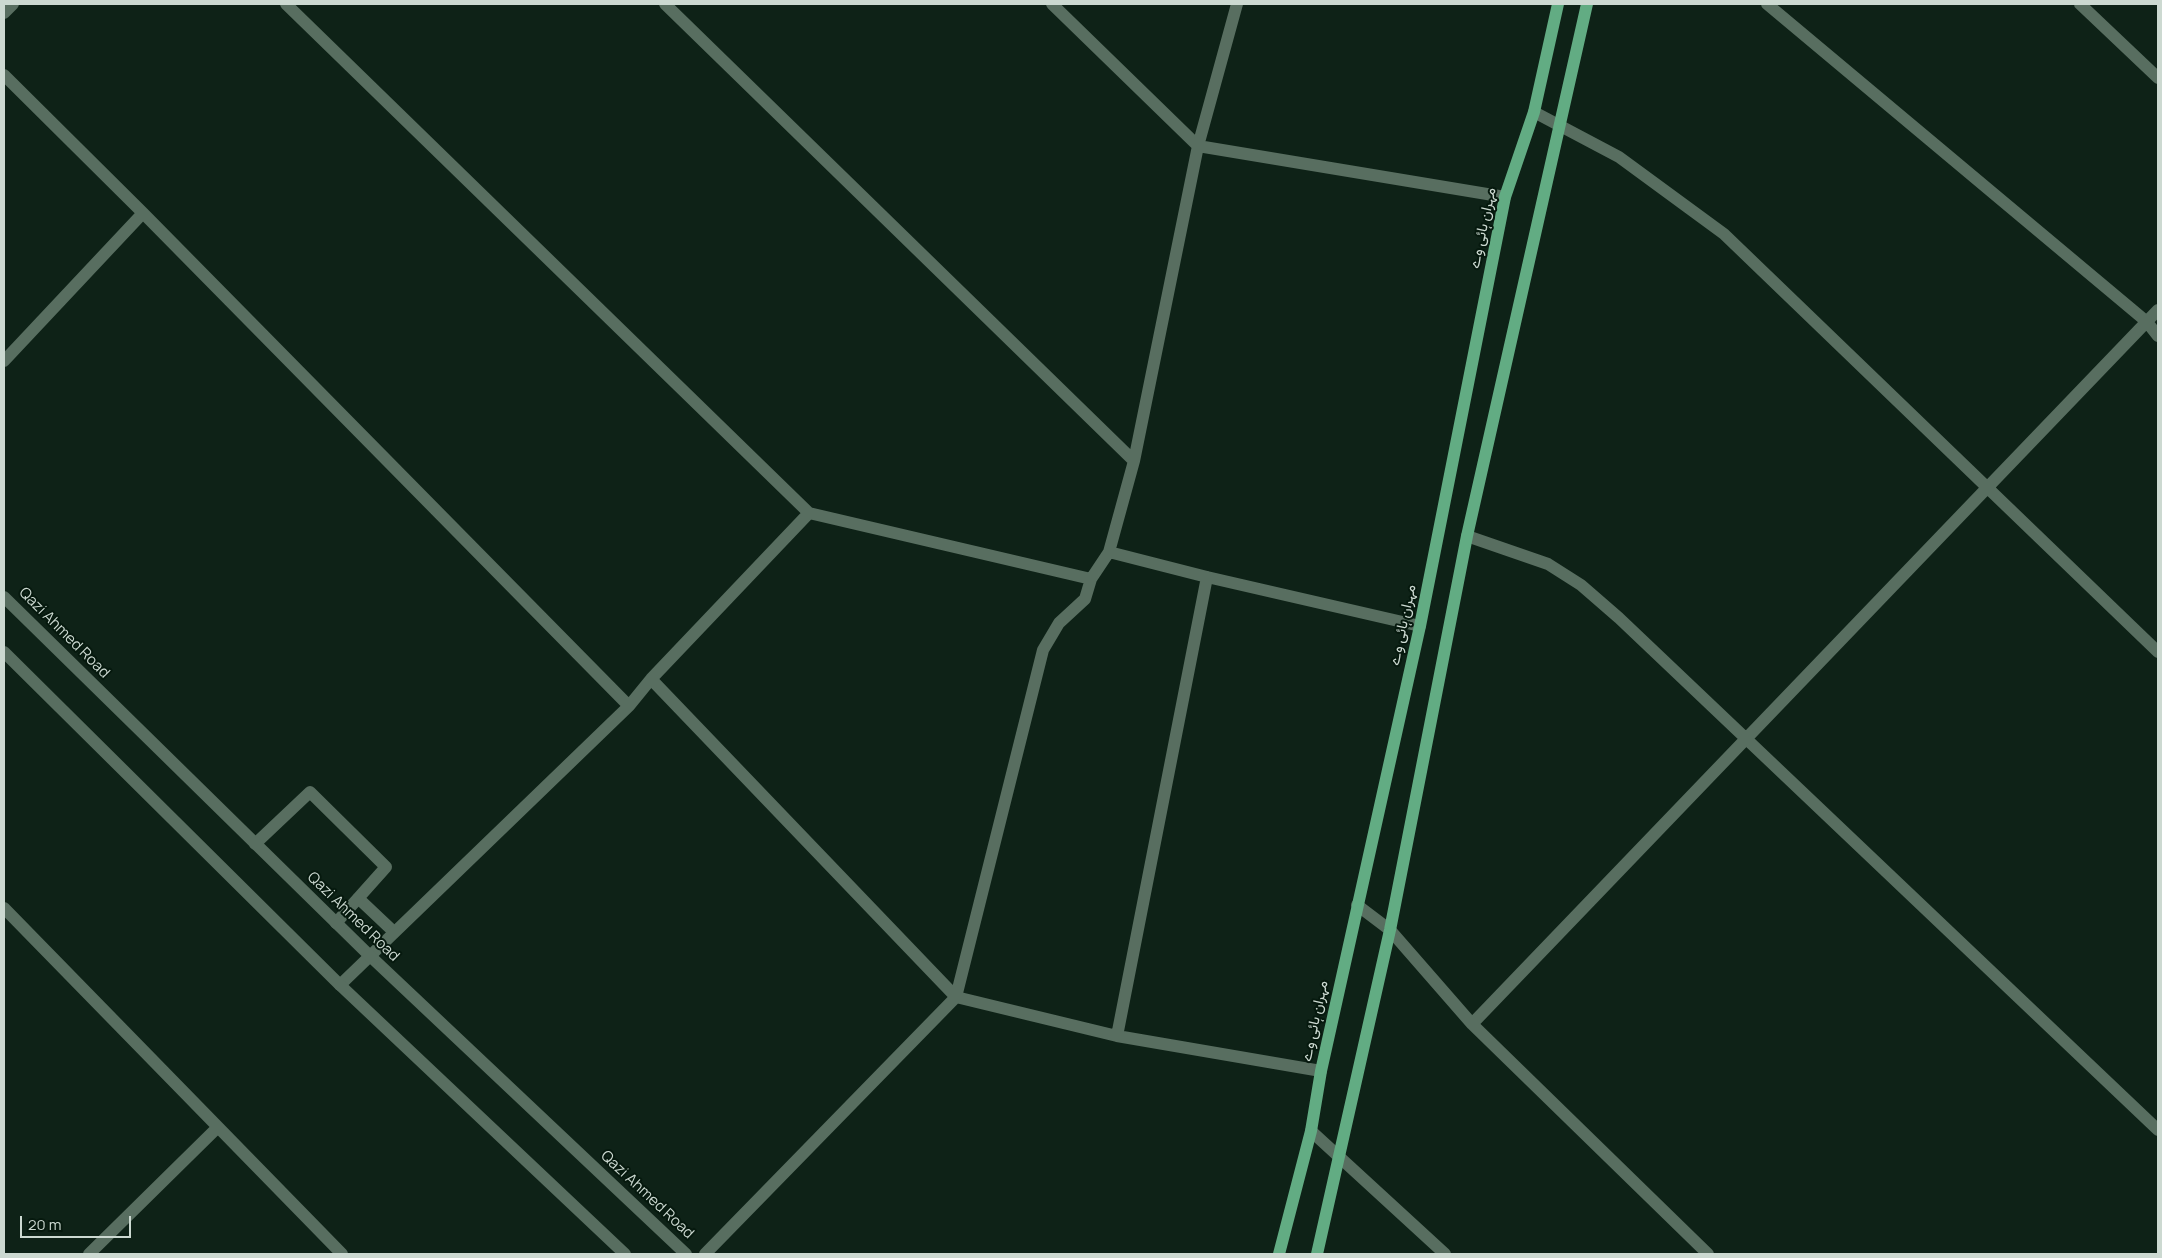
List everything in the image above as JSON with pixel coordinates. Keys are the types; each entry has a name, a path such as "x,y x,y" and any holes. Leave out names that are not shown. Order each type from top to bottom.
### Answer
{"main road":[{"name":"مہران ہائی وے","path":"1279,1254 1310,1131 1321,1071 1420,626 1505,197 1534,112 1558,4"},
{"path":"1317,1254 1390,930 1467,536 1587,4"}],"street":[{"path":"4,13 13,4"},
{"path":"286,4 809,513 1091,579"},
{"path":"666,4 1134,461"},
{"path":"1052,4 1198,146 1505,197"},
{"path":"704,1254 956,997 1044,650 1059,623 1085,599 1091,579 1110,552 1134,461 1198,146 1237,4"},
{"path":"1767,4 2147,322 2158,336"},
{"path":"2080,4 2158,78"},
{"path":"4,75 142,212 629,706"},
{"path":"1534,112 1619,157 1724,234 2158,652"},
{"path":"4,361 142,212"},
{"path":"1472,1024 2158,310"},
{"path":"340,984 629,706 651,679 809,513"},
{"path":"1467,536 1548,564 1582,585 2158,1130"},
{"path":"1110,552 1207,577 1420,626"},
{"path":"1117,1036 1207,577"},
{"name":"Qazi Ahmed Road","path":"4,597 369,955 686,1254"},
{"path":"4,652 340,984 625,1254"},
{"path":"651,679 956,997 1117,1036 1321,1071"},
{"path":"255,844 310,792 386,867 336,923"},
{"path":"358,898 394,932"},
{"path":"1358,905 1390,930 1472,1024 1708,1254"},
{"path":"4,908 342,1254"},
{"path":"89,1254 218,1127"},
{"path":"1310,1131 1340,1156 1445,1254"}]}
